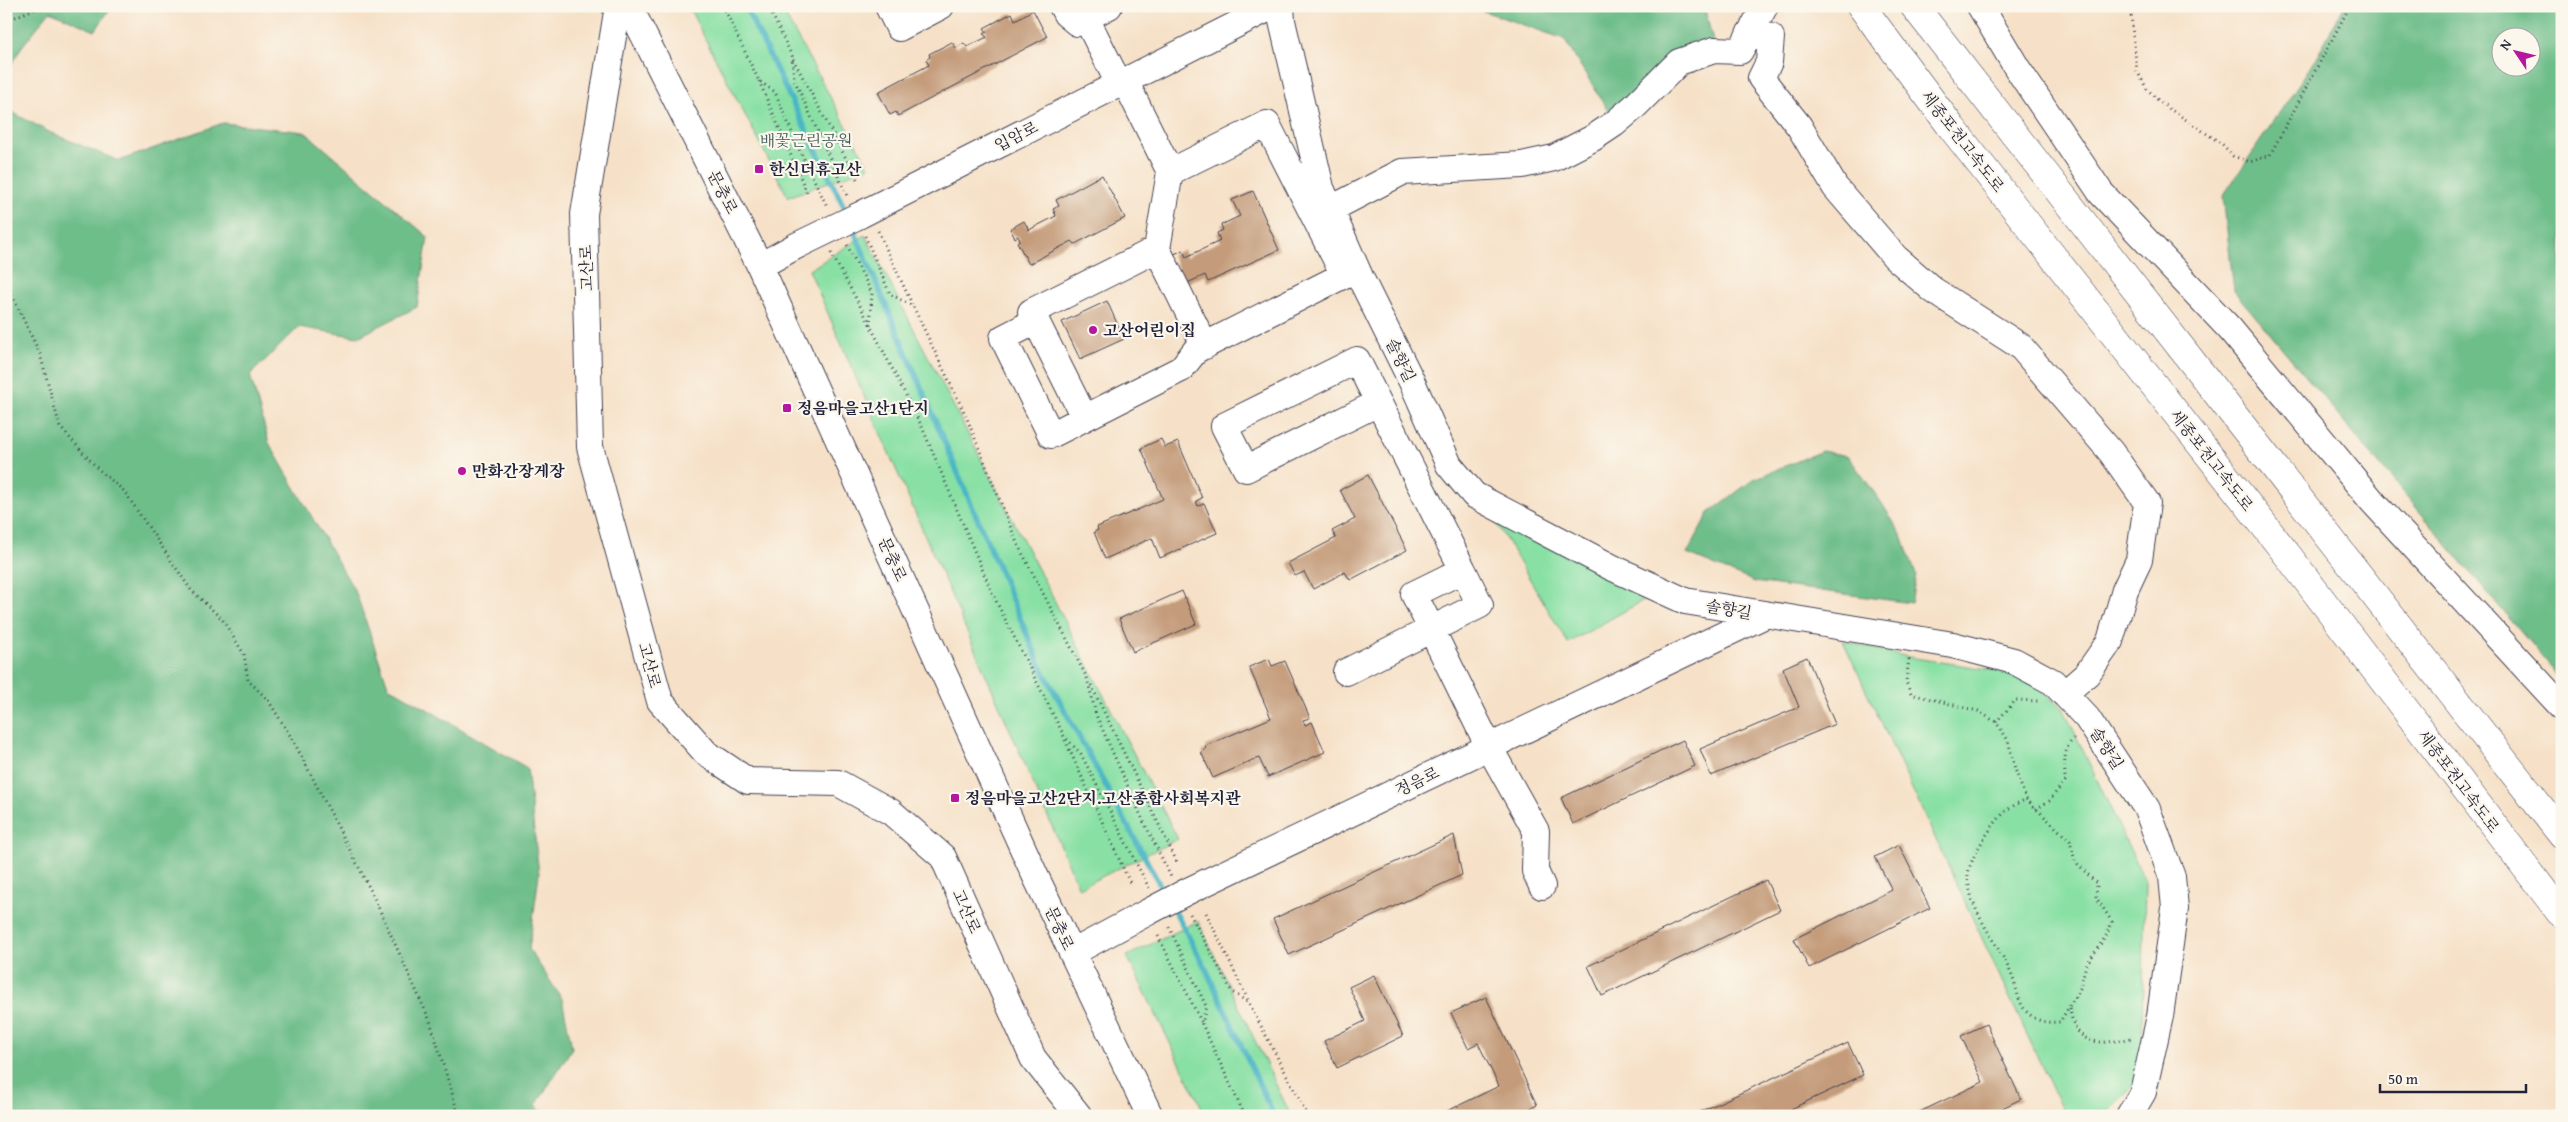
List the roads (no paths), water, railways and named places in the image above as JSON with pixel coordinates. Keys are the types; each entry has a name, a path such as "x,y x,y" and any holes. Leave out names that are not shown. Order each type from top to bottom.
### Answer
{"highway":[{"name":"세종포천고속도로","path":"1860,6 1958,136 2289,557 2562,915"},
{"path":"1914,6 2562,835"}],"street":[{"name":"고산로","path":"618,6 584,214 590,447 660,701 706,753 748,781 838,784 891,812 943,857 1033,1058 1079,1116"},
{"name":"문충로","path":"629,6 760,266 1072,954 1150,1116"},
{"path":"888,6 899,28 941,6"},
{"path":"1062,6 1066,14 1077,23 1110,6"},
{"name":"입암로","path":"760,266 796,246 862,219 1122,82 1273,6"},
{"name":"솔향길","path":"1281,6 1282,21 1321,188 1361,279 1412,382 1449,465 1474,495 1611,567 1685,601 1953,645 2014,661 2053,682 2088,718 2146,809 2172,877 2175,908 2160,1016 2143,1092 2129,1116"},
{"path":"1331,209 1402,172 1522,165 1554,158 1587,142 1614,124 1649,93 1679,62 1714,50 1740,51 1765,6"},
{"path":"1980,6 2017,68 2101,193 2230,329 2373,502 2562,707"},
{"path":"1086,18 1170,172 1157,249 1205,346"},
{"path":"1749,34 1771,37 1769,62 1761,78 1799,126 1835,187 1895,257 1933,290 2020,346 2111,452 2147,502 2139,560 2125,590 2110,641 2087,674 2064,694"},
{"path":"1036,321 1002,338 1051,435 1181,369 1196,350 1344,275 1267,124 1170,172"},
{"path":"1084,417 1031,312 1157,249"},
{"path":"1346,672 1480,605 1463,570 1357,360 1224,426 1246,469 1378,404"},
{"path":"1463,570 1414,594 1489,747 1536,831 1535,871 1542,886"},
{"name":"정음로","path":"1072,954 1155,908 1184,896 1765,615"}],"waterway":[{"path":"745,6 848,215"},
{"path":"852,226 1041,667 1166,896"},
{"path":"1172,906 1206,969 1274,1116"}],"place":[{"name":"한신더휴고산","path":"759,169"},
{"name":"고산어린이집","path":"1093,330"},
{"name":"정음마을고산1단지","path":"787,408"},
{"name":"만화간장게장","path":"462,471"},
{"name":"정음마을고산2단지.고산종합사회복지관","path":"955,798"}],"park label":[{"name":"배꽃근린공원","path":"806,140"}]}
